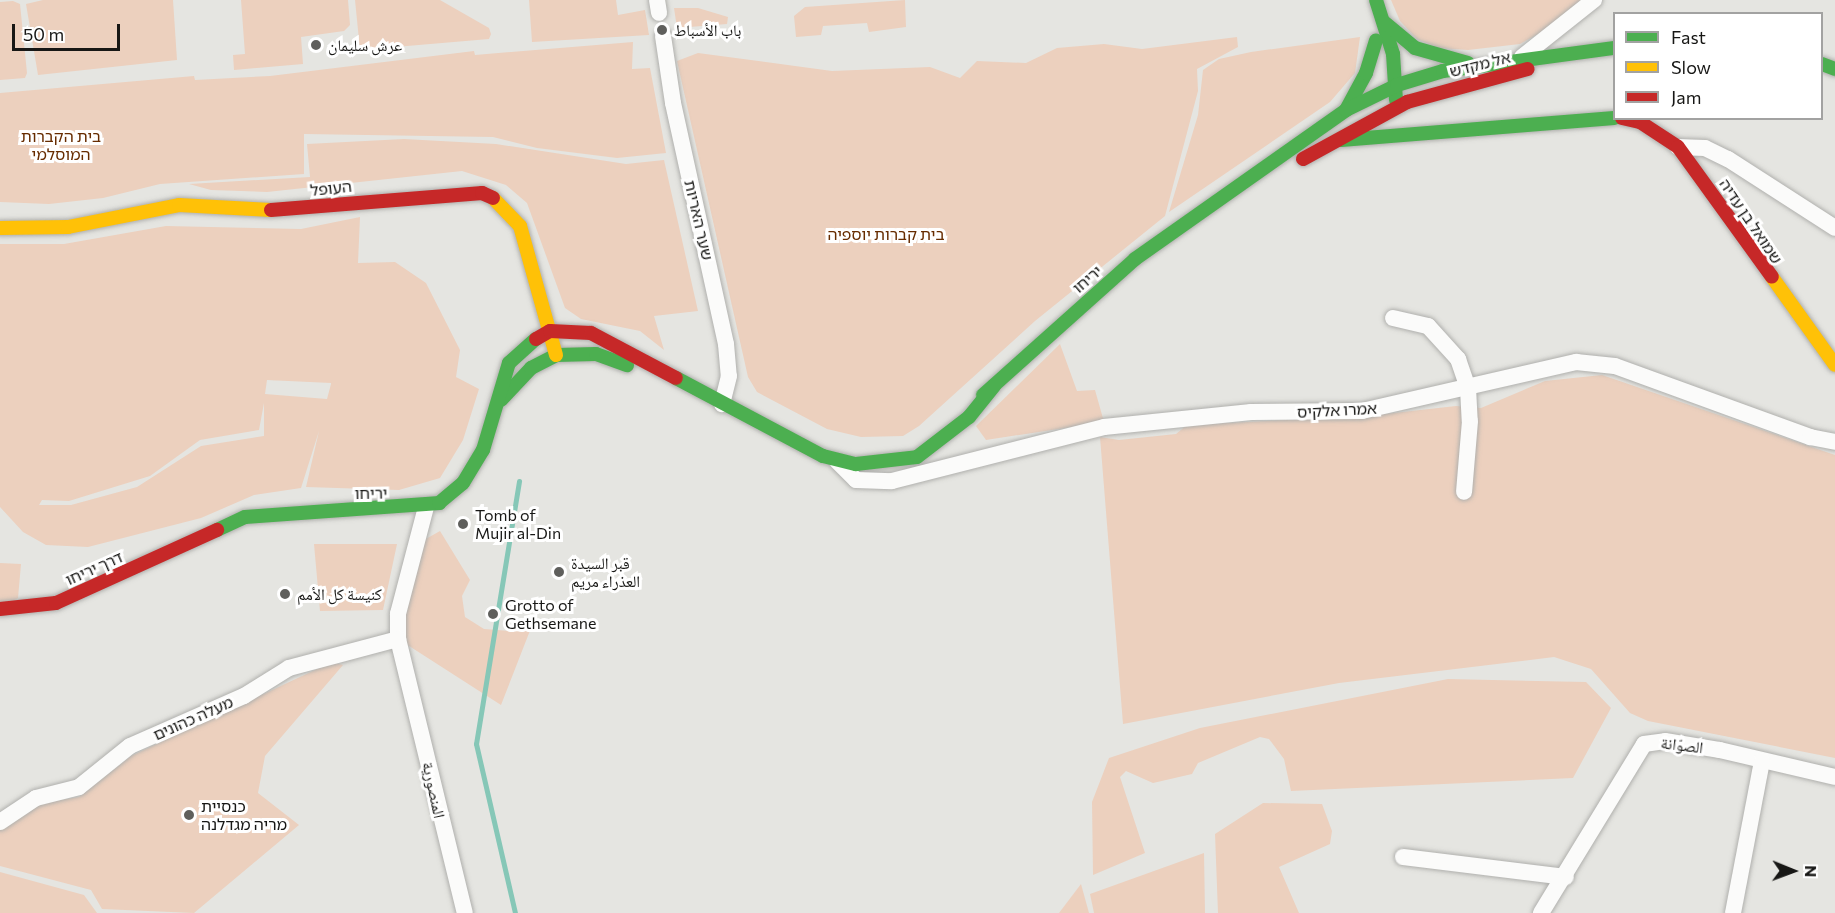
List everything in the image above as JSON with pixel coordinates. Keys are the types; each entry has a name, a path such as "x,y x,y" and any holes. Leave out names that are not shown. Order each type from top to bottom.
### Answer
{"main road":[{"path":"1370,0 1383,91 1395,108 1406,136"},
{"path":"1376,0 1384,22 1397,85 1395,108"},
{"path":"1384,22 1415,48 1473,64"},
{"path":"1346,110 1366,73 1376,40"},
{"name":"אל מקדש","path":"1397,85 1473,64 1613,48"},
{"name":"אל מקדש","path":"1395,108 1573,54"},
{"name":"יריחו","path":"803,443 870,454 904,449 944,427 994,386 1109,281 1346,110 1397,85"},
{"name":"יריחו","path":"1211,209 1329,142 1395,108"},
{"path":"1329,142 1613,117"},
{"name":"שמואל בן עדיה","path":"1632,120 1640,122 1678,147 1835,364"},
{"name":"העופל","path":"0,228 68,227 179,205 281,210 482,193 498,200 520,226 556,355"},
{"name":"יריחו","path":"196,540 224,524 265,513 426,507 449,497 468,477 483,450 509,363 524,346 549,331 591,333 722,404 837,461 871,466 917,457 969,417 994,386"},
{"name":"יריחו","path":"495,410 521,377 556,355 596,354 669,376"},
{"name":"דרך יריחו","path":"0,609 56,603 196,540"}],"street":[{"path":"1484,81 1556,35 1594,0"},
{"name":"שער האריות","path":"663,36 673,103 726,344 729,376 722,404"},
{"path":"1678,147 1706,148 1728,159 1835,228"},
{"path":"1393,318 1428,326 1444,339 1458,359 1468,388 1464,492"},
{"name":"אמרו אלקיס","path":"837,461 856,480 892,481 1104,427 1251,412 1362,411 1468,388 1556,364 1596,362 1835,442"},
{"name":"المنصورية","path":"426,507 398,614 398,639 465,913"},
{"name":"מעלה כהונים","path":"0,822 36,798 79,787 130,746 244,696 290,668 398,639"},
{"name":"الصوّانة","path":"1543,912 1644,744 1665,741 1835,777"},
{"path":"1733,913 1762,761"},
{"path":"1403,856 1566,877"}],"green space":[{"path":"43,0 173,0 177,60 38,75 26,4"},
{"path":"241,0 348,0 350,25 344,31 301,37 303,64 234,70 233,55 245,54"},
{"path":"355,0 440,0 489,28 491,34 489,39 360,50"},
{"path":"529,0 616,0 618,15 645,10 649,35 532,42"},
{"path":"905,0 906,27 869,32 867,23 823,26 821,35 796,37 794,16 805,7"},
{"path":"1391,0 1582,0 1553,26 1520,44 1468,50 1439,48 1417,39 1400,21"},
{"path":"13,1 20,4 27,73 25,78 0,80 0,2"},
{"path":"674,8 698,8 728,17 727,24 677,28"},
{"name":"בית קברות יוספיה","path":"1237,37 1238,47 1197,69 1198,91 1165,216 1035,321 919,426 903,436 861,437 827,429 757,392 748,377 677,61 698,53 832,71 930,67 960,78 977,61 1026,63 1057,48 1104,44 1142,49"},
{"path":"1360,37 1355,73 1330,102 1169,212 1198,115 1203,70 1219,59 1251,52"},
{"name":"בית הקברות המוסלמי","path":"633,42 632,69 650,68 666,153 617,158 537,148 493,137 304,134 304,174 160,184 103,198 49,204 0,202 0,93 194,76 195,80 270,76 474,51 475,55"},
{"path":"404,139 496,144 626,164 664,160 698,311 654,316 664,350 640,331 581,319 565,308 527,203 506,185 462,171 267,192 211,190 189,184 310,177 307,144"},
{"path":"360,217 358,263 395,262 426,283 460,350 456,377 479,389 463,440 440,478 399,490 306,487 319,431 301,488 254,495 201,518 88,547 46,545 23,532 0,507 0,244 64,244 166,226 301,229","holes":["267,380 331,383 331,384 327,399 265,394","264,403 264,436 201,446 137,487 71,505 39,505 42,500 69,501 150,476 200,440 259,430"]},
{"path":"1060,344 1077,391 1095,390 1104,422 986,440 976,426"},
{"path":"1602,375 1835,455 1835,758 1648,721 1630,713 1591,669 1554,657 1339,683 1123,724 1100,437 1119,440 1176,434 1187,425 1367,416 1456,406 1481,408 1545,381"},
{"path":"440,531 470,580 462,596 465,617 484,629 511,631 522,622 531,628 501,705 406,644 403,616 424,540"},
{"path":"314,544 397,544 383,610 320,611"},
{"path":"0,563 21,564 18,598 0,609"},
{"path":"332,662 343,665 265,756 258,793 299,825 194,913 102,909 91,890 0,866 0,828 42,803 79,797 131,756"},
{"path":"1448,679 1586,682 1611,708 1573,778 1291,791 1284,759 1269,739 1260,737 1198,763 1192,774 1153,783 1126,771 1120,777 1145,853 1093,875 1092,802 1109,758 1200,728"},
{"path":"1263,803 1322,804 1332,831 1330,844 1279,867 1299,913 1218,913 1215,834"},
{"path":"1204,853 1205,913 1094,913 1090,894"},
{"path":"0,872 84,895 97,913 0,913"},
{"path":"1081,884 1089,913 1059,913"}],"waterway":[{"path":"515,913 476,744 519,482"}],"traffic: fast":[{"path":"1376,0 1393,54 1396,100"},
{"path":"1384,22 1415,48 1468,63"},
{"path":"1346,110 1366,73 1376,40"},
{"path":"983,395 1135,259 1346,110 1397,85 1443,71 1613,48"},
{"path":"1823,64 1835,69"},
{"path":"1341,140 1613,118"},
{"path":"217,530 245,517 439,503 463,483 483,450 509,363 536,339"},
{"path":"501,400 531,368 556,355 596,354 627,365"},
{"path":"676,378 823,456 856,464 917,457 969,417 994,386"}],"traffic: slow":[{"path":"493,198 520,226 556,355"},
{"path":"0,228 68,227 179,205 271,210"},
{"path":"1772,277 1835,365"}],"traffic: jam":[{"path":"1303,159 1407,102 1528,69"},
{"path":"1631,120 1640,122 1678,147 1772,277"},
{"path":"271,210 482,193 493,198"},
{"path":"536,339 550,331 591,333 676,378"},
{"path":"0,609 56,603 217,530"}],"place":[{"name":"باب الأسباط","path":"662,30"},
{"name":"عرش سليمان","path":"316,45"},
{"name":"Tomb of Mujir al-Din","path":"463,524"},
{"name":"قبر السيدة العذراء مريم","path":"559,572"},
{"name":"كنيسة كل الأمم","path":"285,594"},
{"name":"Grotto of Gethsemane","path":"493,614"},
{"name":"כנסיית מריה מגדלנה","path":"189,815"}]}
